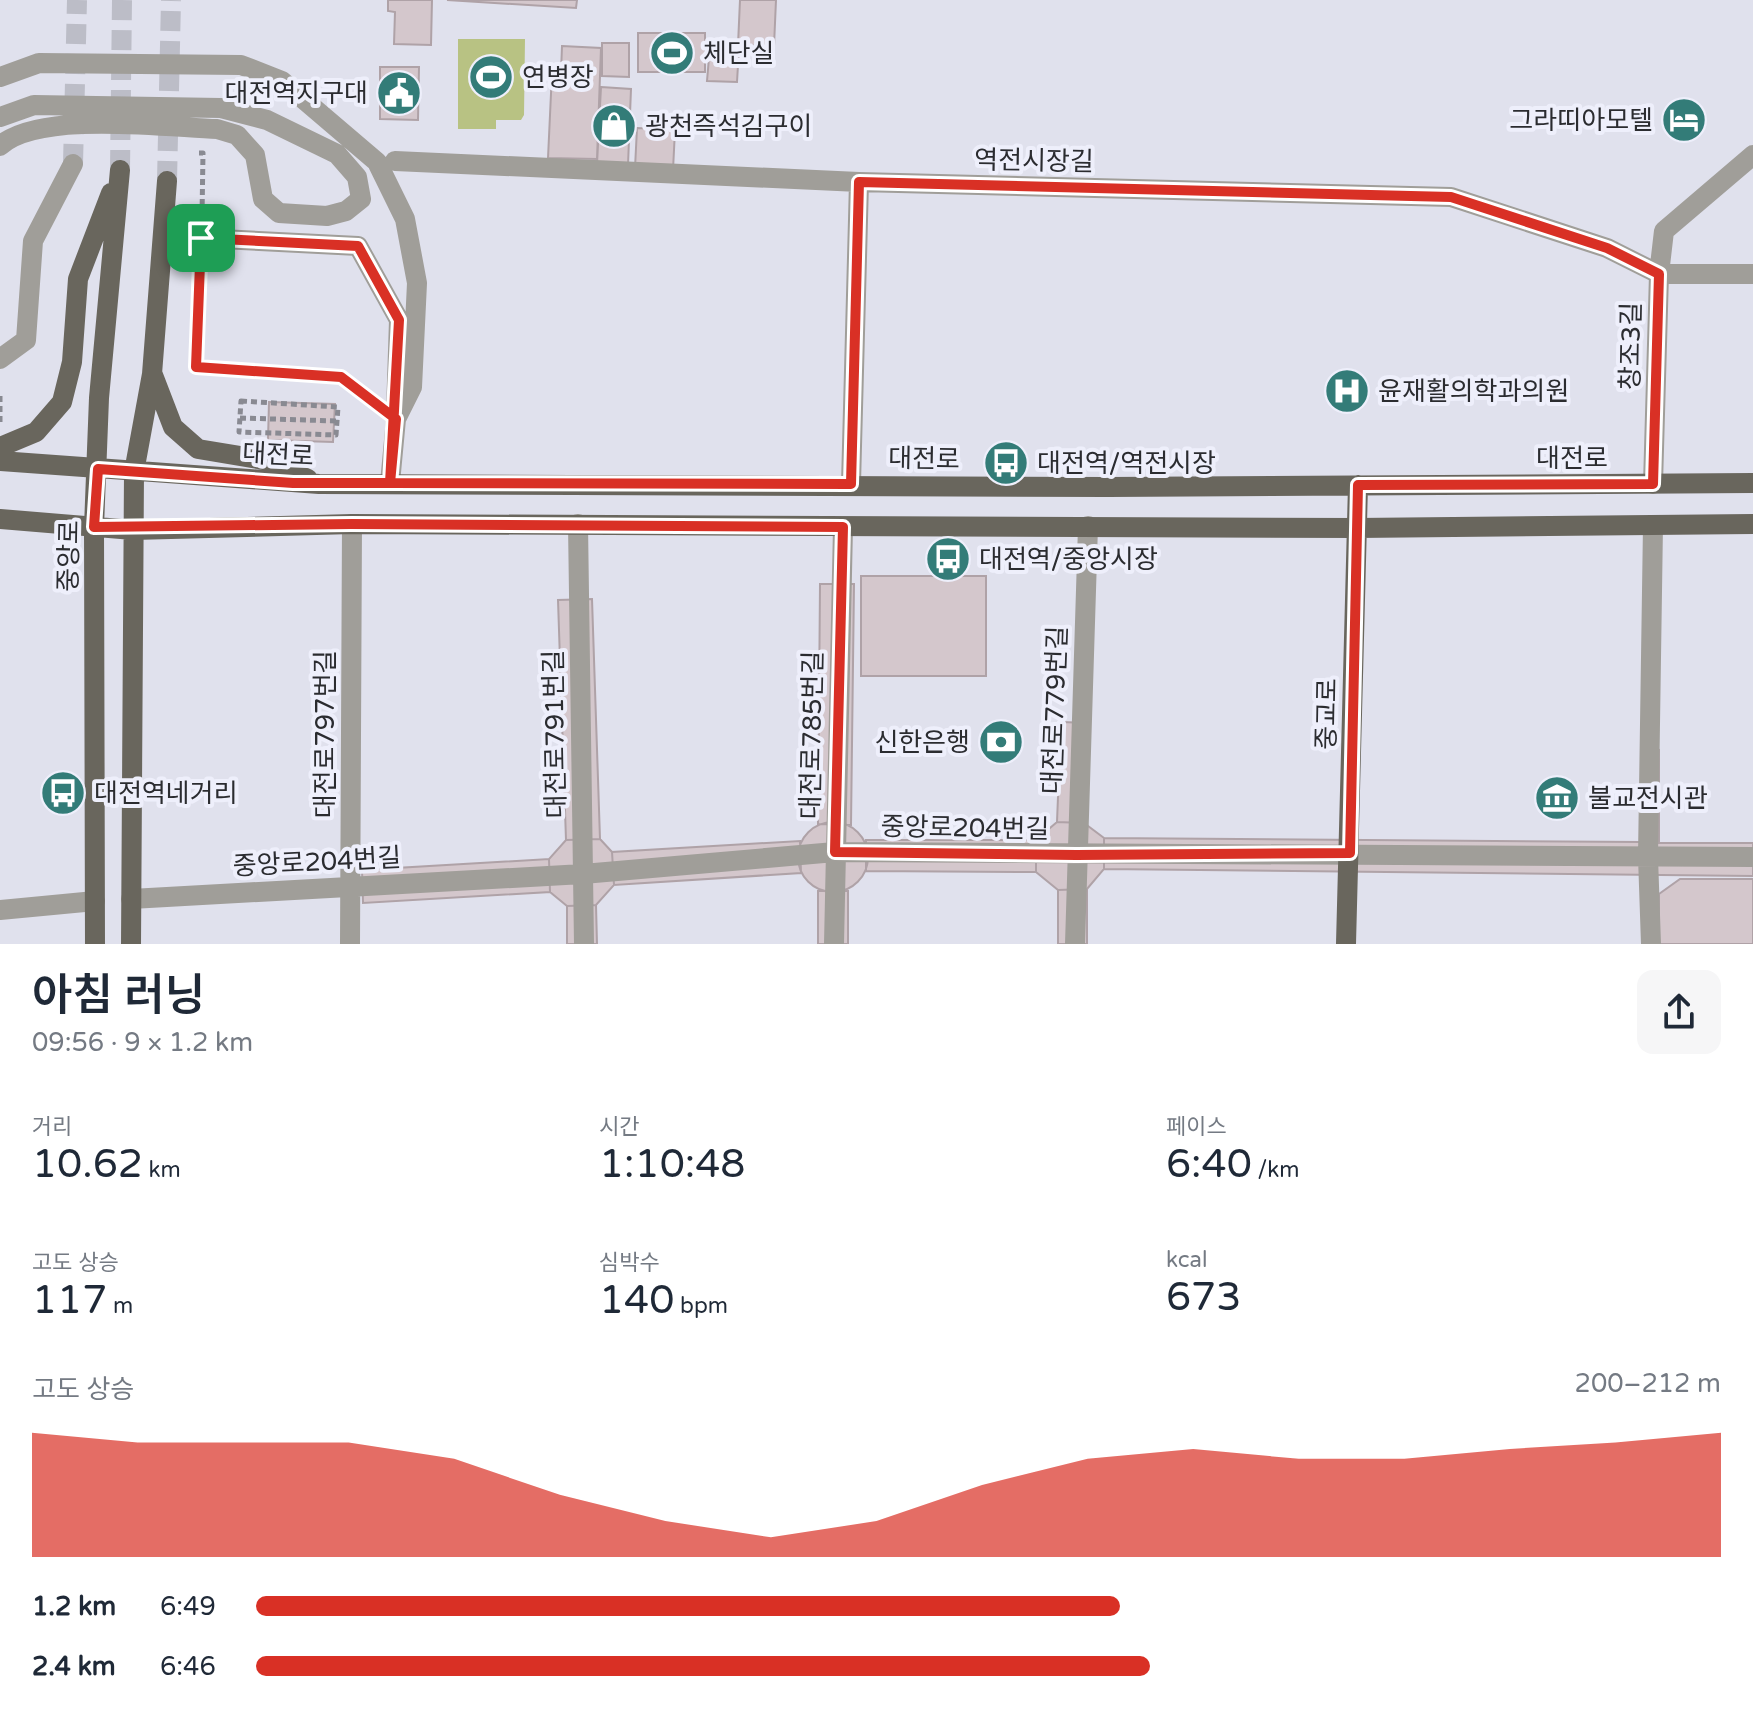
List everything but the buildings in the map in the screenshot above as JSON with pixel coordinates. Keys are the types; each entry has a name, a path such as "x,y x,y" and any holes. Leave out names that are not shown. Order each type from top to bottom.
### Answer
{"main road":[{"name":"중앙로","path":"0,447 36,432 62,402 72,362 78,279 120,170 99,398 94,527 95,944"},
{"path":"131,944 134,472 152,374 167,181"},
{"path":"152,374 173,427 198,449 270,461 319,484"},
{"name":"대전로","path":"0,461 319,484 1753,483"},
{"name":"중교로","path":"1346,944 1358,485"},
{"path":"0,519 133,530 352,524 1357,528 1753,524"}],"street":[{"path":"0,77 39,63 241,65 282,81 330,118 377,162 405,219 417,283 413,372 412,387 396,419"},
{"path":"0,117 34,105 221,108 267,120 337,154 357,177 361,199 346,211 327,216 279,213 263,199 255,155 237,135 217,129 54,125 11,136 0,146"},
{"name":"창조3길","path":"1653,484 1659,274 1664,231 1753,155"},
{"name":"역전시장길","path":"395,161 859,182 1451,197 1607,248 1659,274"},
{"path":"0,359 26,340 33,241 73,164"},
{"path":"851,484 859,182"},
{"path":"201,238 358,246 399,320 396,419 390,483"},
{"path":"1659,274 1753,274"},
{"name":"대전로797번길","path":"350,944 352,524"},
{"name":"대전로791번길","path":"578,524 584,944"},
{"path":"1651,944 1648,857 1653,525"},
{"name":"대전로779번길","path":"1075,944 1088,526"},
{"name":"대전로785번길","path":"834,944 843,527"},
{"name":"중앙로204번길","path":"131,899 583,874 835,852 1753,857"},
{"path":"0,910 95,901"}],"path":[{"path":"187,152 203,153 196,367 341,377 396,419"},
{"path":"0,396 0,411"},
{"path":"241,401 338,407 336,435 239,432 240,418 241,401"},
{"path":"240,418 337,421"}],"green space":[{"name":"연병장","path":"458,39 525,39 524,115 521,120 496,120 496,129 458,129"}],"tunnel":[{"path":"73,164 77,0"},
{"path":"120,170 122,0"},
{"path":"167,181 171,0"}],"place":[{"name":"체단실","path":"672,53"},
{"name":"연병장","path":"491,77"},
{"name":"대전역지구대","path":"399,93"},
{"name":"그라띠아모텔","path":"1684,120"},
{"name":"광천즉석김구이","path":"614,126"},
{"name":"윤재활의학과의원","path":"1347,391"},
{"name":"대전역/역전시장","path":"1006,463"},
{"name":"대전역/중앙시장","path":"948,559"},
{"name":"신한은행","path":"1001,742"},
{"name":"대전역네거리","path":"63,793"},
{"name":"불교전시관","path":"1557,798"}],"route":[{"path":"201,238 196,367 341,377 396,419 390,483 851,484 859,182 1451,197 1607,248 1659,274 1653,484 1358,485 1350,853 1076,855 835,852 843,527 352,524 133,530 94,527 98,469 293,483 390,483 396,419 399,320 358,246 201,238"}]}
